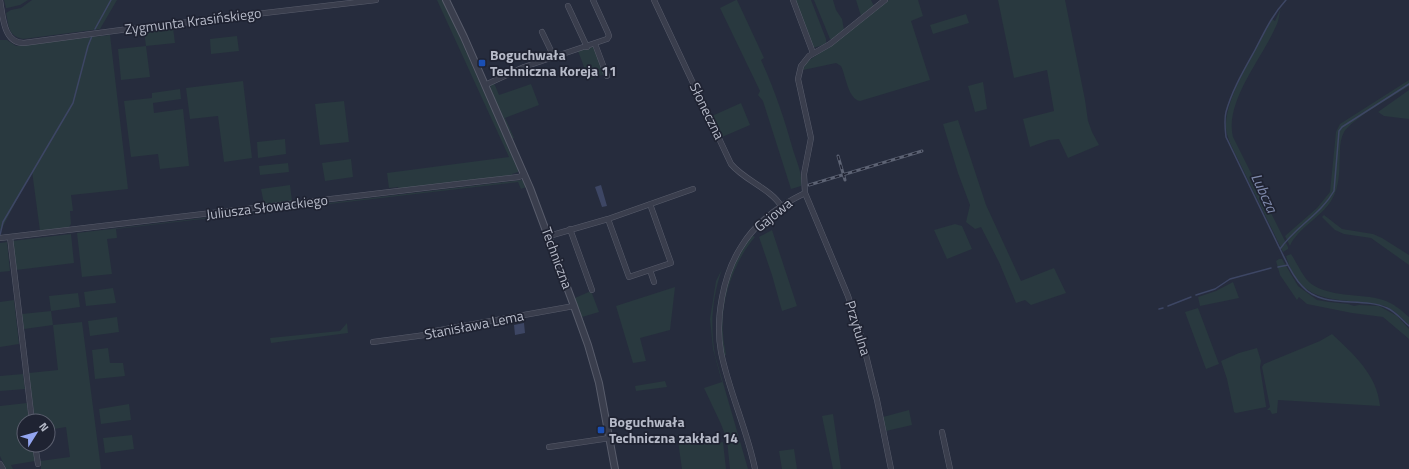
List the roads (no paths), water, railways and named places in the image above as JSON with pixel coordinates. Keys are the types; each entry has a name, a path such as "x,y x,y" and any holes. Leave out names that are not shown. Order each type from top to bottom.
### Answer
{"street":[{"name":"Zygmunta Krasińskiego","path":"0,0 6,31 12,39 19,43 376,0"},
{"name":"Techniczna","path":"446,0 524,174 549,236 598,377 615,469"},
{"path":"485,85 524,67 607,39 609,36 608,33 592,0"},
{"name":"Słoneczna","path":"654,0 731,164 781,206"},
{"path":"792,0 812,53"},
{"name":"Gajowa","path":"755,469 750,448 736,406 719,336 720,307 726,281 740,247 755,228 781,206 805,193 805,170 811,138 798,80 801,66 812,53 830,44 885,0"},
{"path":"568,6 587,47"},
{"path":"542,32 554,57"},
{"path":"595,44 607,76"},
{"name":"Juliusza Słowackiego","path":"0,238 519,177 524,174"},
{"path":"549,236 608,219 693,189"},
{"name":"Przytulna","path":"805,193 848,296 862,339 878,400 891,469"},
{"path":"608,219 629,277 671,263 650,204"},
{"path":"570,229 592,290"},
{"path":"10,237 31,413"},
{"path":"650,270 654,282"},
{"name":"Stanisława Lema","path":"373,342 425,335 435,331 574,306"},
{"path":"942,432 950,469"},
{"path":"549,447 610,438"},
{"path":"36,453 38,464"},
{"path":"0,464 3,469"}],"water":[{"path":"601,185 607,206 602,207 595,187"},
{"path":"524,323 525,333 515,335 514,325"}],"waterway":[{"path":"95,29 111,0"},
{"name":"Lubcza","path":"1286,0 1269,24 1235,88 1225,115 1226,137 1287,263 1295,278 1302,286 1320,298 1343,302 1366,303 1387,308 1409,326"},
{"path":"0,235 3,222 73,103 92,36"},
{"path":"1280,249 1286,241 1322,207 1334,191 1339,131 1342,127 1409,84"},
{"path":"1278,267 1288,265"},
{"path":"1196,295 1215,289 1230,279 1271,268"},
{"path":"1168,306 1191,297"},
{"path":"1159,309 1163,308"}],"railway":[{"path":"809,185 922,151"},
{"path":"838,156 845,180"}],"place":[{"name":"Boguchwała Techniczna Koreja 11","path":"482,63"},
{"name":"Boguchwała Techniczna zakład 14","path":"601,430"}]}
